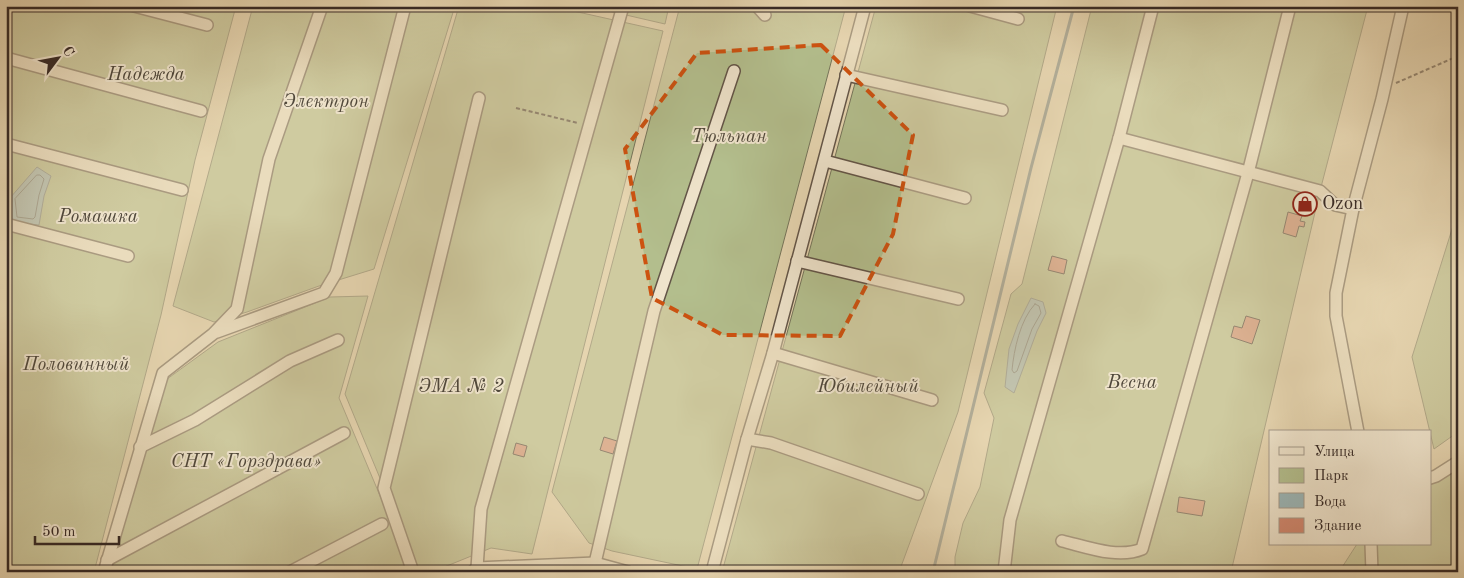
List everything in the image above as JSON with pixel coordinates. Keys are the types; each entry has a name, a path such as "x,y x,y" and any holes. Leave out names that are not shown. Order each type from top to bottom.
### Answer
{"street":[{"path":"134,6 207,25"},
{"path":"104,572 163,373 213,334 237,309 269,159 322,6"},
{"path":"213,334 324,293 336,273 405,6"},
{"path":"623,6 481,509 474,570 595,563 628,572"},
{"path":"712,572 747,439 773,353 825,161 865,6"},
{"path":"970,6 1018,19"},
{"path":"1004,572 1010,520 1119,138 1153,6"},
{"path":"1062,541 1116,553 1132,554 1142,549 1248,173 1290,6"},
{"path":"1358,430 1336,316 1336,293 1353,209 1385,87 1403,6"},
{"path":"6,58 201,111"},
{"path":"595,563 654,311 734,71"},
{"path":"846,75 1002,110"},
{"path":"413,572 384,488 479,98"},
{"path":"1119,138 1320,191 1335,205 1353,209"},
{"path":"6,144 182,190"},
{"path":"825,161 965,198"},
{"path":"6,224 128,256"},
{"path":"797,261 958,299"},
{"path":"140,447 195,420 290,361 338,340"},
{"path":"773,353 932,400"},
{"path":"107,560 344,433"},
{"path":"747,439 771,443 918,494"},
{"path":"1432,477 1458,462"},
{"path":"290,572 382,524"},
{"path":"1371,546 1372,572"}],"path":[{"path":"1385,87 1458,56"},
{"path":"516,108 588,126"}],"highlighted area":[{"path":"821,45 913,135 893,234 840,336 723,335 652,298 625,149 697,53"}],"green space":[{"path":"6,6 236,6 195,160 161,315 94,572 6,572"},
{"name":"Электрон","path":"253,6 455,6 374,269 214,322 173,306"},
{"name":"ЭМА № 2","path":"459,6 551,6 663,31 532,554 491,548 432,572 419,572 345,394"},
{"path":"587,6 669,6 665,24"},
{"name":"Тюльпан","path":"680,6 846,6 697,569 612,551 589,543 552,492"},
{"name":"Юбилейный","path":"876,6 1057,6 958,412 899,572 722,572"},
{"name":"Весна","path":"1092,6 1368,6 1320,191 1231,572 955,572 955,557 963,523 980,487 994,418 984,393 1011,294 1022,284"},
{"path":"1458,210 1458,432 1434,449 1432,430 1429,430 1412,357"},
{"name":"СНТ «Горздрава»","path":"368,296 339,398 412,572 104,572 152,390 218,342 330,297"},
{"path":"1453,473 1458,474 1458,572 1339,572 1356,546 1432,546 1432,480"}],"water":[{"path":"37,167 51,176 44,196 39,225 11,222 10,198"},
{"path":"1031,298 1043,302 1046,313 1037,331 1014,393 1005,387 1009,349 1018,324"}],"building":[{"path":"1303,191 1316,195 1311,213 1298,210"},
{"path":"1288,212 1302,216 1300,221 1305,222 1304,227 1299,226 1296,237 1283,233"},
{"path":"1052,256 1067,260 1064,274 1048,270"},
{"path":"1246,316 1260,320 1252,344 1231,337 1234,326 1242,328"},
{"path":"604,437 617,441 613,454 600,450"},
{"path":"516,443 527,446 524,457 513,454"},
{"path":"1179,497 1205,501 1202,516 1177,512"}],"waterway":[{"path":"933,572 1031,168 1074,6"}],"place":[{"name":"Ozon","path":"1305,204"}],"park label":[{"name":"Надежда","path":"146,75"},
{"name":"Ромашка","path":"98,217"},
{"name":"Половинный","path":"76,365"}]}
